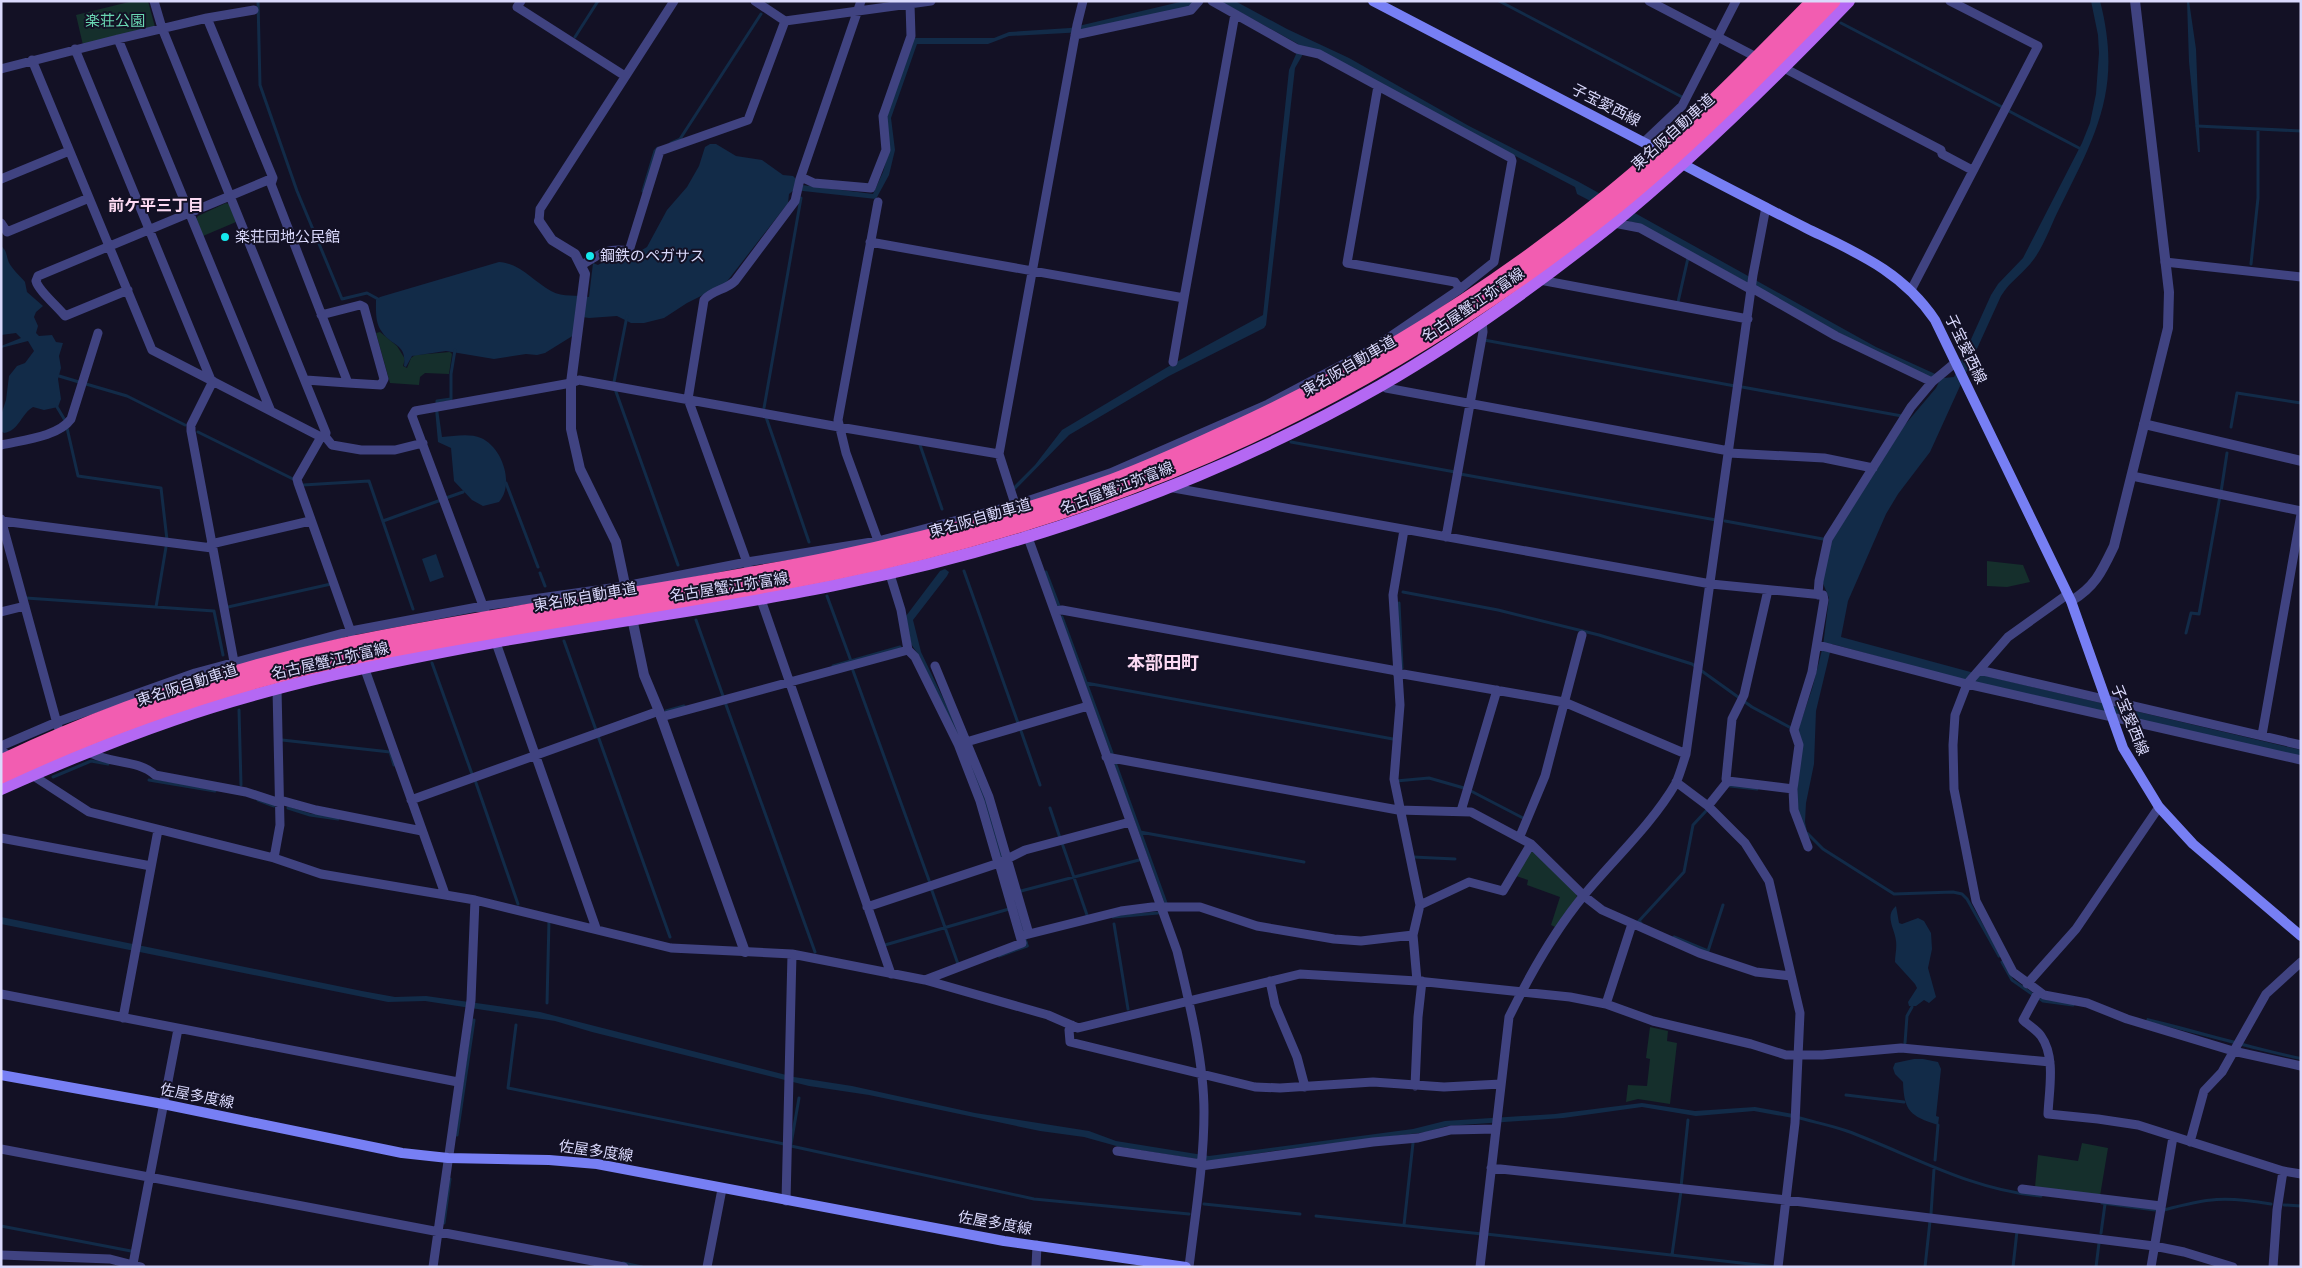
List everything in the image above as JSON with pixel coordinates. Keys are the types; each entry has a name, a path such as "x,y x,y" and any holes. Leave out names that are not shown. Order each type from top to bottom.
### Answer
{"highway":[{"name":"東名阪自動車道","path":"1,762 91,722 157,698 250,669 343,646 539,609 826,560 921,539 1012,515 1143,469 1294,401 1374,358 1462,303 1531,255 1611,194 1676,136 1747,69 1814,1"},
{"name":"東名阪自動車道","path":"1,776 96,734 162,710 254,682 356,657 540,622 821,575 925,552 1016,527 1105,497 1207,457 1301,413 1380,370 1469,314 1539,266 1620,203 1685,146 1756,79 1833,1"}],"main road":[{"name":"名古屋蟹江弥富線","path":"1,789 89,752 176,719 277,689 364,668 495,642 761,599 890,573 1029,537 1126,504 1260,448 1382,385 1482,321 1540,280 1615,222 1683,164 1784,68 1849,1"},
{"name":"子宝愛西線","path":"1377,2 1867,259 1897,277 1911,290 1935,320 2069,598 2123,748 2159,807 2193,844 2301,936"},
{"name":"佐屋多度線","path":"1,1075 163,1104 402,1153 448,1158 549,1160 596,1164 786,1201 1037,1246 1188,1267"}],"street":[{"path":"154,1 162,28 326,433 322,436 297,479 310,521 445,894"},
{"path":"521,1 517,7 625,76"},
{"path":"674,1 540,209 539,221 552,240 575,254 585,274 571,383 571,430 576,452 589,488 616,542 644,675 660,714 745,952"},
{"path":"755,1 785,21 861,5 910,4 931,1"},
{"path":"1083,1 1076,30 999,454 1015,505 1029,537 1106,757 1177,951 1189,1001 1204,1110 1201,1164 1188,1267"},
{"path":"1076,30 1191,10 1199,1"},
{"path":"1,746 57,722 234,661 351,631 483,606 625,586 747,562 878,541 1015,505 1110,473 1268,404 1372,349 1460,289 1494,262 1511,158 1319,54 1297,49 1212,1"},
{"path":"1649,1 1718,37 1784,68 1941,150 1942,154 1972,170"},
{"path":"1644,142 1682,106 1736,1"},
{"path":"1911,290 2038,46 1950,1"},
{"path":"2135,1 2169,292 2168,328 2114,546 2103,569 2087,592 2069,598 2008,636 1968,683 1956,716 1953,745 1954,789 1976,901 2013,972 2027,984 2044,995 2087,1003 2127,1019 2235,1046 2301,1066"},
{"path":"800,178 814,183 871,188 886,150 884,116 911,36 910,4"},
{"path":"861,5 800,178 795,201 735,280 727,287 708,295 704,300 688,399 761,599 788,682 891,974"},
{"path":"1,69 118,38 207,18 254,10"},
{"path":"1173,362 1235,14"},
{"path":"207,18 273,178 271,184 348,383"},
{"path":"582,265 615,248 629,251 660,151 748,120 785,21"},
{"path":"118,38 270,409"},
{"path":"75,49 212,381 191,425 191,431 211,546 243,699"},
{"path":"32,60 152,350 322,436 332,445 361,450 395,450 423,443"},
{"path":"1378,86 1347,263 1455,282 1460,289"},
{"path":"1,179 69,151"},
{"path":"128,290 65,316 37,284 38,276 273,178"},
{"path":"1,223 7,232 89,198"},
{"path":"878,202 839,427 890,573 901,610 908,650 915,657 963,743"},
{"path":"1480,1267 1510,1017 1522,991 1560,928 1584,896 1646,825 1676,782 1686,754 1753,275 1766,207"},
{"path":"1615,222 1640,228 1836,336 1935,379"},
{"path":"870,242 1184,298"},
{"path":"2165,262 2301,277"},
{"path":"1540,280 1748,319"},
{"path":"306,380 381,386 384,379 364,307 360,305 321,314"},
{"path":"1446,537 1483,332 1482,321"},
{"path":"1,445 56,431 68,424 72,419 98,333"},
{"path":"1818,595 1828,539 1896,428 1935,379 1957,363"},
{"path":"596,928 483,606 412,416 415,411 579,380 999,454"},
{"path":"1382,385 1386,388 1729,452 1824,458 1873,468"},
{"path":"2144,424 2301,461"},
{"path":"2132,476 2301,513 2262,736"},
{"path":"1166,487 1711,584 1823,596 1819,645 1794,729 1799,744 1793,789 1794,810 1808,847"},
{"path":"70,760 57,722 2,520 211,546 310,521"},
{"path":"1404,530 1393,595 1400,706 1394,779 1398,810 1420,905 1414,935 1420,981 1415,1086"},
{"path":"1728,781 1726,779 1732,719 1742,698 1768,590"},
{"path":"1,612 25,606"},
{"path":"1055,611 1062,610 1564,702 1686,754"},
{"path":"1520,836 1545,776 1582,635"},
{"path":"1819,645 1968,683 2301,760"},
{"path":"411,800 534,755 660,714 908,650"},
{"path":"925,980 1022,944 1025,936 1002,861 980,801 963,743 935,666"},
{"path":"1978,671 2301,745"},
{"path":"274,858 280,825 277,689"},
{"path":"1461,812 1497,690"},
{"path":"963,743 1088,706"},
{"path":"1,750 32,775 90,812 274,858 322,874 475,900 596,928 671,948 792,954 925,980 1048,1015 1078,1028 1300,974 1420,981 1522,991 1606,1004 1653,1021 1750,1044 1786,1055 1798,1056 1902,1048 2050,1062"},
{"path":"89,752 98,758 148,769 155,775 246,792 316,810 422,831"},
{"path":"1106,757 1398,810 1471,812 1520,836 1531,844 1584,896 1602,910 1699,953 1756,972 1791,976"},
{"path":"1728,781 1793,789"},
{"path":"1708,806 1728,781"},
{"path":"1676,782 1708,806 1745,843 1769,880 1801,1017 1795,1117 1778,1267"},
{"path":"2027,984 2076,929 2159,807"},
{"path":"867,907 1002,861 1025,850 1130,822"},
{"path":"123,1018 158,830"},
{"path":"1,838 151,866"},
{"path":"1420,905 1469,882 1503,891 1531,844"},
{"path":"433,1267 468,1010 471,1000 475,900"},
{"path":"1025,936 1121,911 1160,907 1200,906 1257,926 1334,939 1362,941 1414,935"},
{"path":"1606,1004 1632,924"},
{"path":"786,1201 792,954"},
{"path":"2190,1142 2204,1091 2222,1072 2266,994 2301,962"},
{"path":"1270,981 1275,1005 1297,1057 1305,1087"},
{"path":"2038,992 2023,1020 2041,1035 2050,1062 2048,1114 2098,1119 2138,1126 2283,1171 2301,1174"},
{"path":"1,994 458,1082"},
{"path":"1072,1025 1069,1030 1070,1042 1254,1087 1305,1087 1373,1082 1444,1087 1501,1084"},
{"path":"1,1255 110,1259 137,1266 149,1178 178,1029"},
{"path":"1117,1151 1201,1164 1418,1138 1451,1130 1496,1126"},
{"path":"2151,1267 2173,1137"},
{"path":"1,1150 624,1267"},
{"path":"1491,1168 1786,1200 2154,1246 2184,1252 2233,1267"},
{"path":"2273,1267 2277,1210 2283,1171"},
{"path":"707,1267 722,1189"},
{"path":"2022,1189 2161,1206"},
{"path":"1036,1267 1037,1246"}],"green space":[{"name":"楽荘公園","path":"133,1 148,1 155,27 83,45 76,15"},
{"path":"226,203 229,204 236,222 203,236 196,219 198,216"},
{"path":"380,332 397,346 405,359 403,366 407,368 411,358 415,355 450,352 452,354 449,374 425,373 420,377 419,385 390,383 376,333"},
{"path":"1987,561 2023,565 2030,582 2007,587 1987,586"},
{"path":"1534,851 1576,893 1577,897 1555,927 1551,925 1560,897 1527,885 1528,880 1516,876 1529,853"},
{"path":"1650,1027 1668,1031 1667,1041 1677,1043 1670,1104 1638,1099 1626,1102 1628,1085 1647,1086 1650,1059 1646,1058"},
{"path":"2082,1143 2108,1148 2100,1196 2035,1187 2038,1155 2078,1161"}],"water":[{"path":"1184,1 1196,1 1192,6 1084,32 1009,36 988,44 917,44 891,118 895,150 889,175 876,199 794,190 789,194 788,203 725,284 687,303 664,318 644,323 631,323 617,316 589,318 576,316 574,335 545,353 494,359 446,351 412,356 406,367 404,366 401,349 386,337 378,325 376,300 380,297 499,262 507,263 520,269 556,293 589,297 593,263 598,265 606,260 632,256 647,247 667,210 687,187 699,166 705,147 710,144 716,144 736,156 762,160 783,175 793,176 802,185 873,194 883,172 889,151 886,117 913,38 994,38 1009,32 1070,28"},
{"path":"1220,1 1235,1 1287,29 1349,58 1469,126 1579,182 1876,347 1944,378 1954,377 1991,295 1998,284 2023,258 2082,143 2090,123 2096,94 2099,53 2098,35 2091,1 2100,1 2106,31 2107,83 2103,107 2086,154 2038,253 2001,296 1930,452 1898,494 1886,514 1848,601 1841,637 1978,674 2301,750 2301,757 1971,682 1832,644 1816,711 1814,764 1806,803 1805,822 1808,836 1797,813 1798,730 1812,689 1823,646 1829,598 1822,581 1832,540 1903,427 1939,382 1878,354 1638,223 1631,222 1577,194 1575,187 1307,47 1295,68 1266,325 1264,328 1169,376 1069,435 1015,490 1013,487 1035,465 1062,430 1171,365 1263,315 1289,70 1297,52 1298,44"},
{"path":"2187,1 2189,1 2196,49 2200,152 2198,152 2189,62"},
{"path":"1,246 11,265 25,282 27,292 43,306 36,312 34,317 38,326 36,333 39,336 52,335 56,342 63,343 59,356 61,368 58,379 61,399 58,407 44,410 33,407 17,426 4,433 1,431 1,415 6,400 9,376 17,366 25,363 34,351 28,341 1,348 1,346 21,338 16,333 1,335"},
{"path":"435,409 438,409 442,437 477,436 495,449 500,457 506,476 504,494 499,502 483,506 472,500 454,481 451,448 438,442"},
{"path":"436,554 444,577 430,582 422,559"},
{"path":"945,569 949,572 947,576 913,620 921,652 965,744 987,803 1029,947 1026,945 983,801 920,657 911,644 906,616 940,571"},
{"path":"1896,906 1899,923 1902,924 1918,918 1924,921 1931,933 1932,949 1928,968 1936,997 1929,1003 1924,1000 1916,1006 1909,1006 1908,1002 1917,988 1895,962 1896,941 1890,918"},
{"path":"1,917 395,997 426,996 540,1012 794,1077 852,1086 975,1113 1089,1131 1116,1141 1209,1156 1413,1129 1445,1121 1555,1114 1642,1103 1695,1111 1755,1107 1793,1114 1793,1118 1754,1111 1696,1116 1642,1107 1563,1118 1447,1126 1427,1132 1209,1161 1120,1147 1084,1137 1040,1131 869,1095 809,1086 555,1021 425,1001 388,1002 1,924"},
{"path":"2147,1018 2301,1057 2301,1060 2146,1021"},
{"path":"1914,1059 1938,1062 1941,1069 1936,1116 1939,1117 1938,1125 1921,1119 1910,1111 1905,1100 1903,1082 1895,1074 1893,1068 1895,1063"}],"waterway":[{"path":"258,1 260,85 297,191 342,299 367,293 378,299"},
{"path":"575,37 598,1"},
{"path":"1499,1 1682,97"},
{"path":"671,143 680,139 761,14"},
{"path":"1841,23 2002,107"},
{"path":"2007,110 2079,148"},
{"path":"2197,126 2301,131"},
{"path":"2251,264 2258,198 2258,129"},
{"path":"643,191 655,151 658,148"},
{"path":"764,408 801,198"},
{"path":"1678,302 1688,258"},
{"path":"614,382 627,316"},
{"path":"1484,340 1735,386"},
{"path":"437,404 437,401 451,399 451,374 455,350"},
{"path":"59,376 79,382"},
{"path":"86,384 127,396 185,425"},
{"path":"1742,387 1902,416"},
{"path":"615,389 678,565"},
{"path":"2231,427 2237,393 2301,403"},
{"path":"57,407 66,422"},
{"path":"766,417 809,542"},
{"path":"67,428 78,476 161,488 167,540"},
{"path":"198,432 295,480"},
{"path":"1291,442 1455,472"},
{"path":"920,445 942,509"},
{"path":"2221,492 2227,453"},
{"path":"1460,474 1716,520"},
{"path":"303,485 369,481 413,609"},
{"path":"506,483 538,567"},
{"path":"446,498 463,492"},
{"path":"2186,633 2191,613 2199,614 2220,496"},
{"path":"383,521 441,500"},
{"path":"1725,521 1823,539"},
{"path":"156,607 166,547"},
{"path":"964,571 1018,723"},
{"path":"1046,572 1059,606"},
{"path":"540,573 545,586"},
{"path":"228,607 331,584"},
{"path":"1403,592 1498,610 1599,635 1692,664 1752,707 1793,729"},
{"path":"827,596 851,661"},
{"path":"26,598 214,611 223,655"},
{"path":"1399,603 1402,668"},
{"path":"1062,617 1112,753"},
{"path":"696,620 723,696"},
{"path":"564,641 596,730"},
{"path":"833,666 900,647"},
{"path":"432,663 472,774"},
{"path":"852,668 930,883"},
{"path":"1086,683 1393,739"},
{"path":"725,702 815,952"},
{"path":"666,711 684,706"},
{"path":"239,710 241,785"},
{"path":"1021,731 1040,785"},
{"path":"598,736 670,937"},
{"path":"282,740 390,752 394,765"},
{"path":"53,777 91,761 108,764"},
{"path":"1116,765 1166,903"},
{"path":"1396,781 1429,778 1464,788"},
{"path":"149,780 215,791"},
{"path":"475,780 518,904"},
{"path":"1730,786 1757,789"},
{"path":"1469,790 1523,818"},
{"path":"258,800 274,806"},
{"path":"288,808 310,815 338,819"},
{"path":"1050,808 1060,838"},
{"path":"1641,923 1638,922 1684,872 1693,825 1706,811"},
{"path":"1140,832 1304,862"},
{"path":"1807,833 1823,849 1894,894 1953,892 1962,894 1967,899 1999,956"},
{"path":"1062,843 1087,915"},
{"path":"1413,857 1455,859"},
{"path":"1021,891 1139,860"},
{"path":"931,888 958,964"},
{"path":"1674,937 1708,951 1723,905"},
{"path":"885,945 1009,909"},
{"path":"1113,917 1158,913"},
{"path":"547,1003 549,920"},
{"path":"1114,924 1128,1009"},
{"path":"999,956 1027,946 1026,942"},
{"path":"2002,962 2012,980 2032,994"},
{"path":"2039,998 2043,1001 2073,1005"},
{"path":"1905,1043 1907,1016 1912,1007"},
{"path":"457,1135 474,1020"},
{"path":"516,1025 508,1088 784,1144"},
{"path":"1846,1095 1904,1102"},
{"path":"791,1144 799,1098"},
{"path":"1796,1117 1847,1131 1942,1170 1990,1187 2041,1196"},
{"path":"1681,1187 1688,1120"},
{"path":"1935,1160 1938,1125"},
{"path":"1404,1225 1413,1143"},
{"path":"791,1146 1034,1199 1189,1214"},
{"path":"1931,1214 1934,1169"},
{"path":"444,1223 450,1179"},
{"path":"1672,1255 1681,1191"},
{"path":"2164,1210 2193,1203 2229,1199 2271,1204"},
{"path":"2102,1203 2155,1210"},
{"path":"1204,1204 1300,1214"},
{"path":"2101,1233 2105,1204"},
{"path":"2284,1205 2301,1206"},
{"path":"1316,1216 1482,1234"},
{"path":"1925,1267 1930,1221"},
{"path":"1,1226 131,1251"},
{"path":"2013,1267 2017,1231"},
{"path":"1486,1234 1776,1267"},
{"path":"2096,1267 2099,1243"},
{"path":"623,1263 642,1267"}],"place":[{"name":"楽荘団地公民館","path":"225,237"},
{"name":"鋼鉄のペガサス","path":"590,256"}],"district":[{"name":"前ケ平三丁目","path":"156,205"},
{"name":"本部田町","path":"1163,663"}]}
